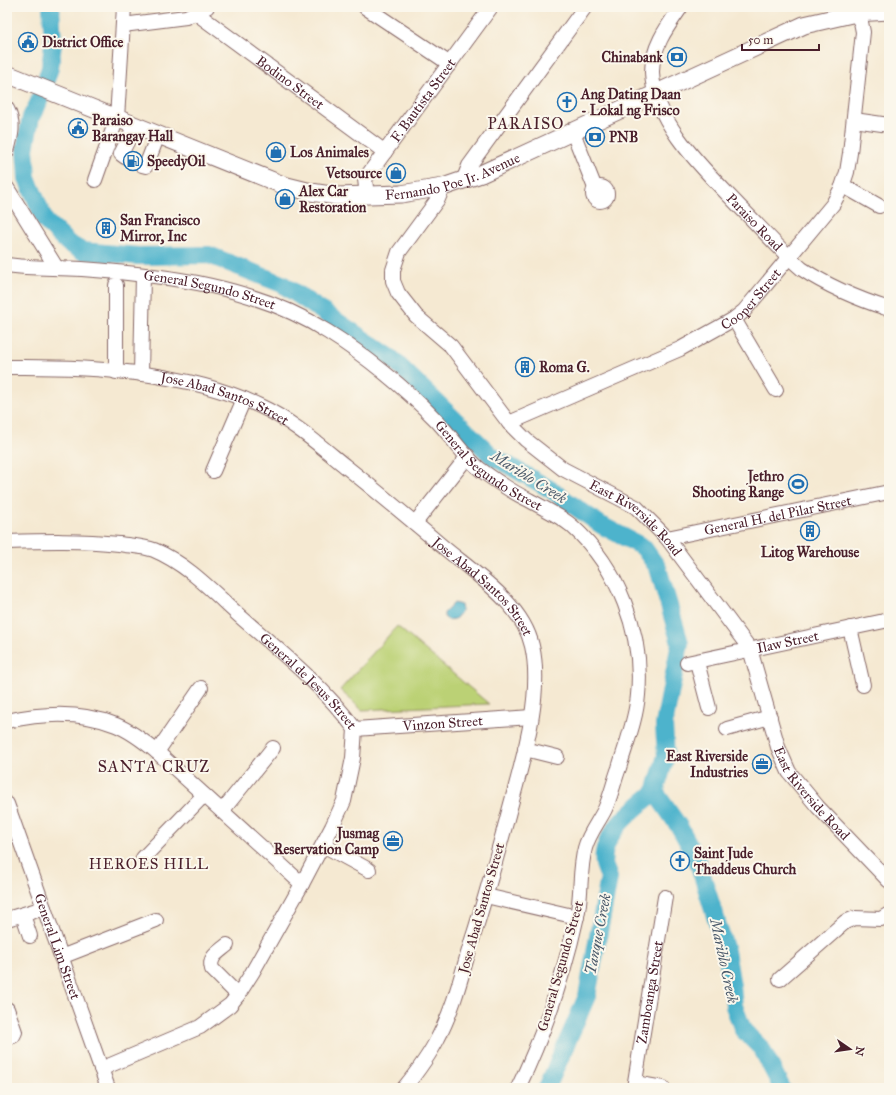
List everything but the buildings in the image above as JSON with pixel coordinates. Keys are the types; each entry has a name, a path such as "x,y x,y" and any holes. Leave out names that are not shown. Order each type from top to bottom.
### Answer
{"main road":[{"name":"Fernando Poe Jr. Avenue","path":"7,74 283,185 337,196 401,194 443,187 463,181 512,160 572,130 656,94 804,25 854,10 886,10"}],"street":[{"path":"95,180 117,118 124,7"},
{"path":"365,7 450,64"},
{"name":"F. Bautista Street","path":"367,196 365,178 491,7"},
{"path":"463,181 469,166 585,7"},
{"name":"Paraiso Road","path":"681,7 660,38 655,52 652,71 656,94 667,120 702,167 789,258 820,281 859,299 889,309"},
{"path":"123,25 170,20 202,10"},
{"name":"Bodino Street","path":"202,10 385,152"},
{"name":"Cooper Street","path":"509,423 680,349 734,319 744,311 789,258 833,204 842,187 847,172 863,32 861,22 854,10"},
{"path":"7,109 12,120 7,151"},
{"path":"854,120 889,125"},
{"path":"125,157 120,154 135,126"},
{"path":"572,130 595,188"},
{"path":"142,165 146,166 158,135"},
{"name":"East Riverside Road","path":"443,187 438,199 399,252 393,270 393,281 405,304 416,316 451,346 509,423 526,440 563,469 636,507 667,538 750,649 783,760 796,783 889,881"},
{"path":"842,187 849,189 879,206"},
{"path":"7,188 56,267"},
{"name":"General Segundo Street","path":"7,264 25,268 56,267 189,281 229,290 279,306 328,332 412,396 437,421 479,468 503,485 563,519 573,527 609,572 620,592 630,618 638,671 638,695 629,735 605,809 589,835 584,852 577,917 546,1023 518,1088"},
{"path":"141,374 143,275"},
{"path":"116,285 116,372"},
{"path":"734,319 776,390"},
{"name":"Jose Abad Santos Street","path":"7,368 56,367 141,374 191,382 217,389 262,407 308,436 415,523 512,606 524,626 532,646 534,669 531,717 525,749 486,896 448,1017 425,1060 404,1088"},
{"path":"213,471 244,399"},
{"path":"415,523 468,456"},
{"name":"General H. del Pilar Street","path":"667,538 889,492"},
{"name":"General de Jesus Street","path":"7,542 96,542 140,546 154,550 169,558 197,578 313,682 354,728 353,758 350,779 344,801 323,846 252,973 238,995 230,1005 200,1027 101,1069"},
{"name":"Ilaw Street","path":"709,708 692,662 889,620"},
{"path":"850,628 863,685"},
{"path":"157,752 201,688"},
{"path":"7,721 52,714 95,718 117,725 137,736 157,752 302,884"},
{"name":"Vinzon Street","path":"354,728 531,717"},
{"path":"727,729 770,717"},
{"path":"222,811 272,748"},
{"path":"525,749 557,757"},
{"path":"143,858 204,795"},
{"name":"General Lim Street","path":"7,804 108,1088"},
{"path":"323,846 369,870"},
{"path":"486,896 577,917"},
{"name":"Zamboanga Street","path":"634,1086 665,897"},
{"path":"7,919 44,908"},
{"path":"780,979 845,922 855,918 881,919 889,914"},
{"path":"22,915 30,936"},
{"path":"61,957 156,920"},
{"path":"228,945 212,957 210,964 212,969 238,995"},
{"path":"7,1009 15,1032 13,1036 7,1038"},
{"path":"634,1086 663,1088"}],"green space":[{"path":"397,626 489,704 362,710 340,690"}],"water":[{"path":"454,603 461,605 462,611 455,619 448,620 444,617 444,613"}],"waterway":[{"name":"Mariblo Creek","path":"51,7 53,44 50,68 38,104 31,117 25,149 27,178 45,221 68,243 82,251 138,256 209,255 282,284 391,358 492,456 550,489 601,525 643,547 658,568 680,643 664,725 666,756 655,792"},
{"name":"Mariblo Creek","path":"655,792 680,828 697,859 726,951 734,1006 743,1030 762,1049 782,1088"},
{"name":"Tanque Creek","path":"547,1088 587,996 609,878 604,864 604,853 607,842 620,823 655,792"}],"tunnel":[{"path":"125,157 142,165"}],"place":[{"name":"District Office","path":"28,42"},
{"name":"Chinabank","path":"677,57"},
{"name":"Ang Dating Daan - Lokal ng Frisco","path":"567,102"},
{"name":"Paraiso Barangay Hall","path":"78,128"},
{"name":"PNB","path":"595,137"},
{"name":"Los Animales","path":"276,152"},
{"name":"SpeedyOil","path":"133,161"},
{"name":"Vetsource","path":"396,173"},
{"name":"Alex Car Restoration","path":"285,199"},
{"name":"San Francisco Mirror, Inc","path":"106,228"},
{"name":"Roma G.","path":"525,367"},
{"name":"Jethro Shooting Range","path":"798,484"},
{"name":"Litog Warehouse","path":"810,531"},
{"name":"East Riverside Industries","path":"762,764"},
{"name":"Jusmag Reservation Camp","path":"393,841"},
{"name":"Saint Jude Thaddeus Church","path":"680,861"}],"district":[{"name":"PARAISO","path":"526,123"},
{"name":"SANTA CRUZ","path":"154,766"},
{"name":"HEROES HILL","path":"149,864"}]}
